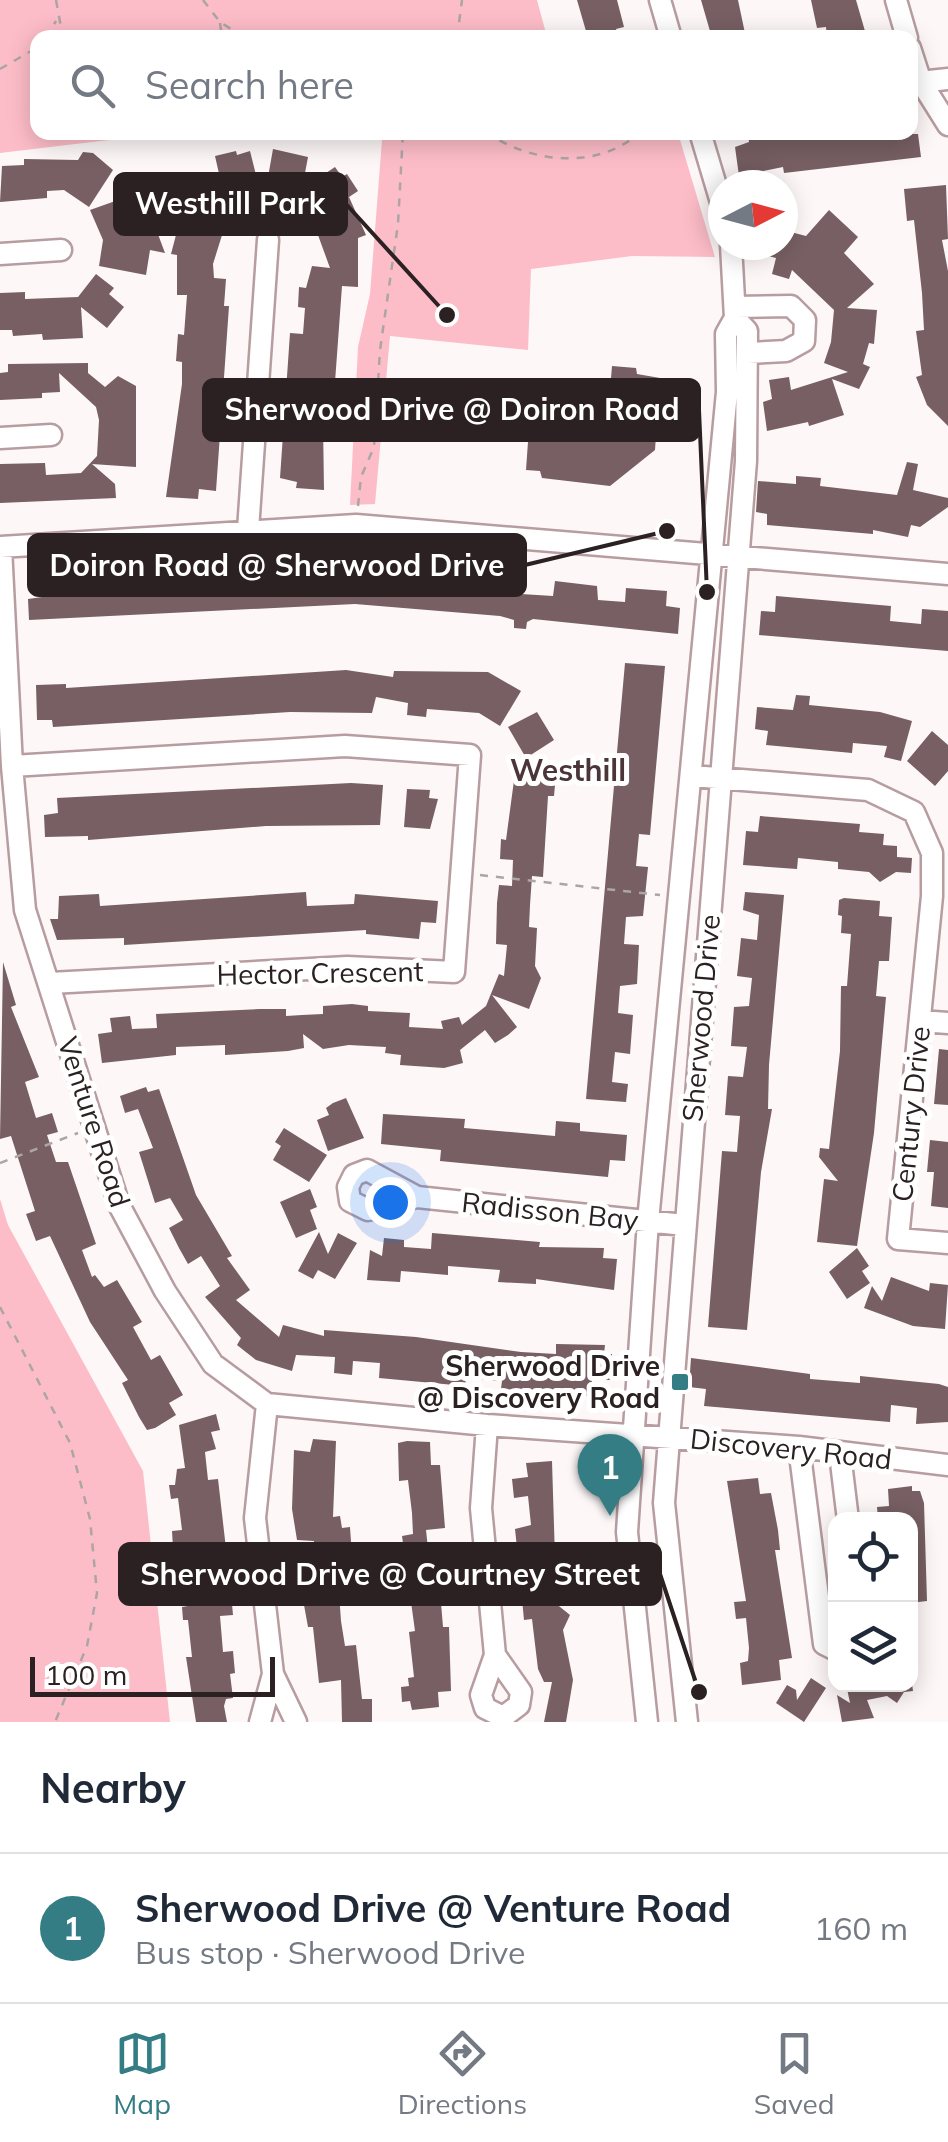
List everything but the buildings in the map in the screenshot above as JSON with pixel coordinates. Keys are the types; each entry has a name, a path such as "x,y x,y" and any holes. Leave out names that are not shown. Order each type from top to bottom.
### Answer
{"street":[{"path":"660,0 669,30"},
{"path":"896,0 905,30"},
{"path":"918,83 948,79"},
{"path":"918,86 948,126"},
{"path":"702,140 712,170"},
{"path":"248,530 268,240"},
{"path":"0,254 61,250"},
{"name":"Sherwood Drive","path":"647,1722 627,1532 648,1221 727,392 726,334 735,313 732,260"},
{"path":"735,313 791,306 805,320 804,341 786,352 748,353"},
{"name":"Sherwood Drive","path":"687,1722 664,1503 748,431 747,331 735,313"},
{"path":"0,438 51,435"},
{"path":"0,546 356,525 712,558 948,574"},
{"name":"Venture Road","path":"0,546 12,766 25,910 119,1205 164,1290 213,1364 268,1404"},
{"name":"Hector Crescent","path":"12,766 345,746 470,755 454,972 347,967 50,983"},
{"name":"Century Drive","path":"692,776 868,790 914,812 932,854 926,978 898,1239 948,1244"},
{"path":"926,978 948,980"},
{"path":"921,1021 948,1024"},
{"name":"Radisson Bay","path":"417,1197 684,1225"},
{"path":"296,1722 273,1674 256,1518 268,1404 487,1426 634,1435"},
{"path":"487,1426 480,1508 494,1655"},
{"name":"Discovery Road","path":"634,1435 800,1447 948,1464"},
{"path":"800,1447 824,1644 828,1646"},
{"path":"840,1454 847,1512"},
{"path":"260,1722 273,1674"}],"path":[{"path":"56,0 61,30"},
{"path":"203,0 220,22 233,30"},
{"path":"458,30 462,0"},
{"path":"50,30 57,18"},
{"path":"220,22 221,30"},
{"path":"0,69 30,53"},
{"path":"356,525 361,476 374,447 380,350 398,224 403,140"},
{"path":"500,140 518,150 562,158 610,153 629,140"},
{"path":"463,873 681,898"},
{"path":"0,1163 94,1127"},
{"path":"0,1307 70,1443 90,1519 98,1593 88,1646 55,1722"}],"shaded area":[{"path":"0,0 537,0 545,30 30,30 30,140 109,140 0,153"},
{"path":"382,140 680,140 708,234 708,257 632,256 531,269 528,350 390,336 375,504 350,505 358,347 370,294"},
{"path":"0,1199 8,1225 143,1471 170,1722 0,1722"}],"place":[{"name":"Westhill Park","path":"447,315"},
{"name":"Doiron Road @ Sherwood Drive","path":"667,531"},
{"name":"Sherwood Drive @ Doiron Road","path":"707,592"},
{"name":"Sherwood Drive @ Discovery Road","path":"680,1382"},
{"name":"Sherwood Drive @ Venture Road","path":"610,1516"},
{"name":"Sherwood Drive @ Courtney Street","path":"699,1692"}],"district":[{"name":"Westhill","path":"568,771"}]}
